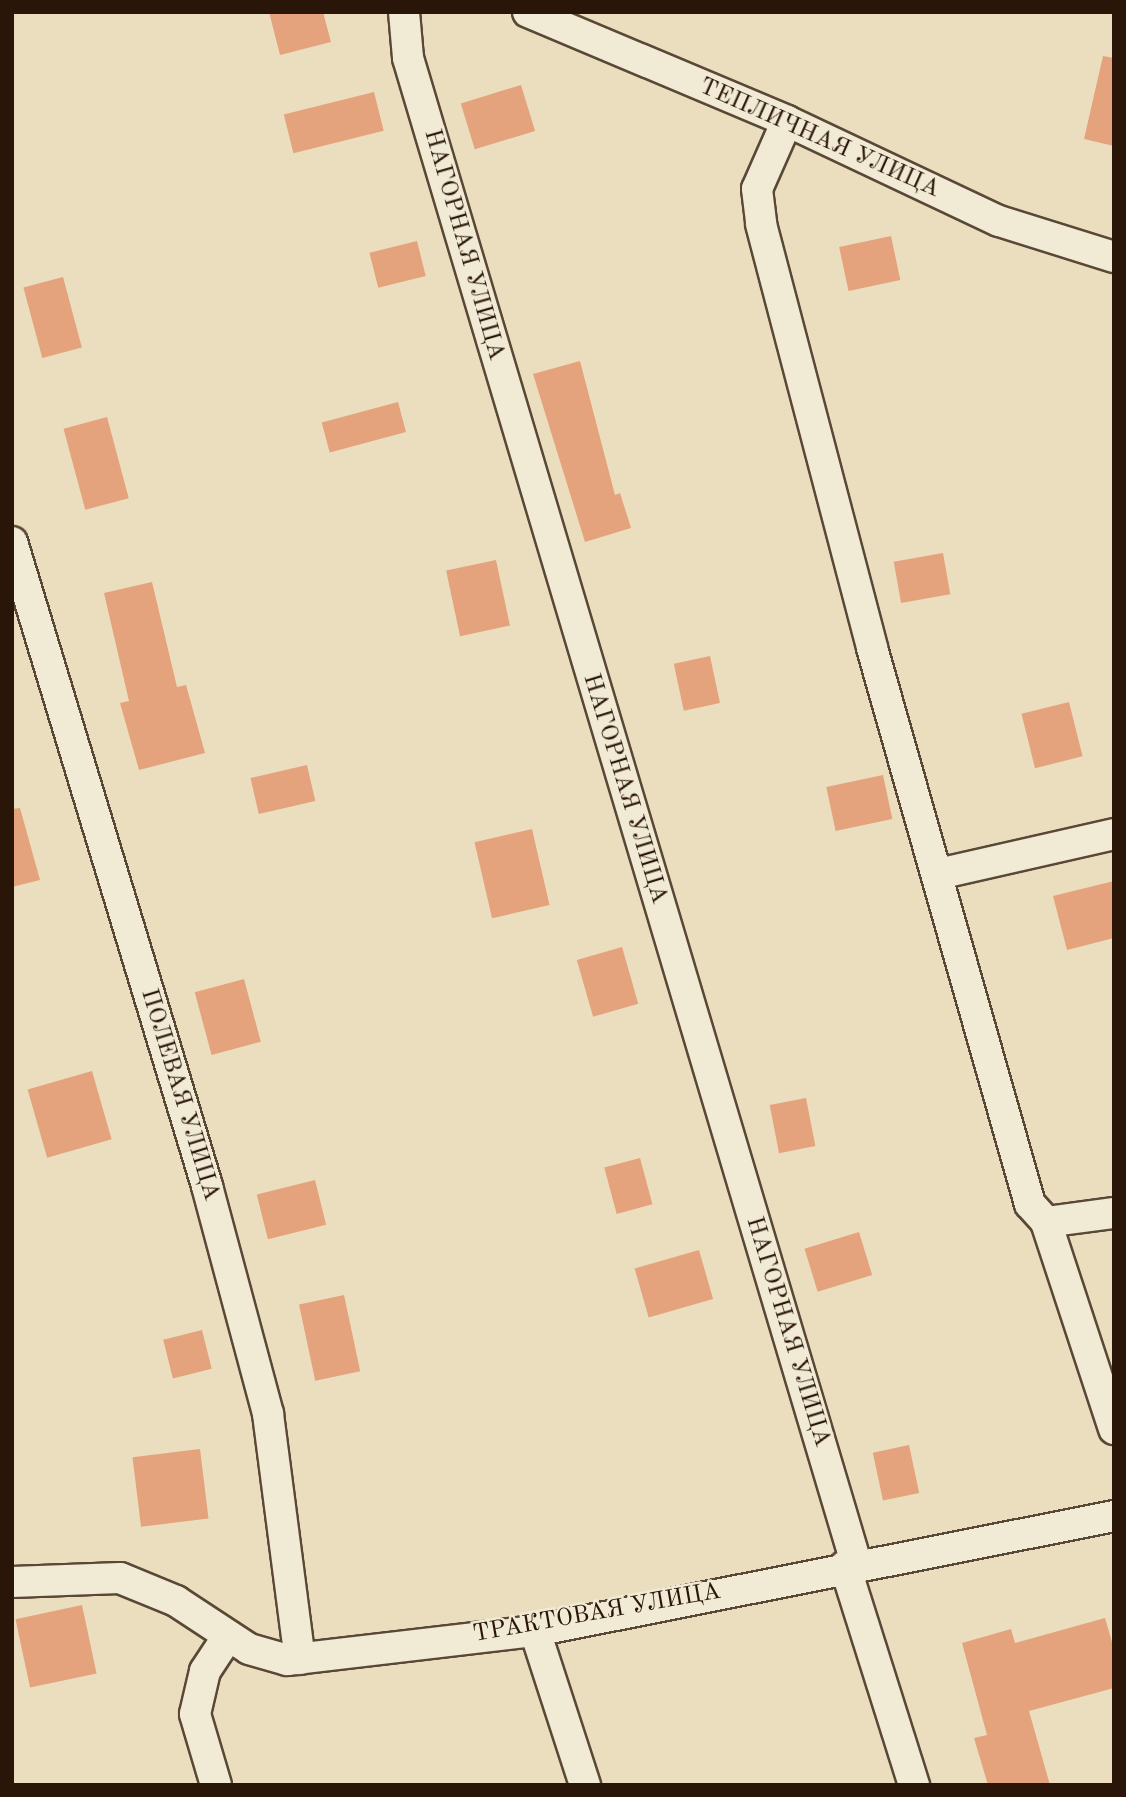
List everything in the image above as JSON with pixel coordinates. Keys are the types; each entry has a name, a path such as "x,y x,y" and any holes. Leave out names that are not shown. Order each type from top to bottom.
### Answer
{"street":[{"name":"НАГОРНАЯ УЛИЦА","path":"404,12 412,71 914,1785"},
{"name":"ТЕПЛИЧНАЯ УЛИЦА","path":"528,12 787,121 999,221 1114,257"},
{"path":"787,121 757,189 761,224 872,648 1030,1204 1045,1222 1114,1429"},
{"name":"ПОЛЕВАЯ УЛИЦА","path":"12,542 207,1186 268,1415 300,1659"},
{"path":"938,874 1114,834"},
{"path":"1045,1222 1114,1213"},
{"name":"ТРАКТОВАЯ УЛИЦА","path":"12,1582 120,1578 176,1601 249,1649 300,1659 535,1631 851,1564 1114,1516"},
{"path":"535,1631 585,1785"},
{"path":"216,1785 195,1714 205,1671 228,1636"}],"building":[{"path":"269,12 323,12 331,42 280,55"},
{"path":"1103,56 1114,58 1114,146 1084,139"},
{"path":"521,85 535,131 475,149 461,103"},
{"path":"374,92 384,131 293,153 284,114"},
{"path":"891,236 900,280 849,291 839,247"},
{"path":"417,241 426,276 378,288 369,253"},
{"path":"63,277 82,348 42,358 23,288"},
{"path":"580,361 615,495 620,493 631,528 585,542 533,374"},
{"path":"398,402 406,432 330,452 322,422"},
{"path":"107,417 129,498 85,510 64,429"},
{"path":"943,553 950,594 901,603 894,562"},
{"path":"496,560 510,626 460,636 446,571"},
{"path":"152,582 177,687 186,685 205,753 139,770 120,703 129,701 104,593"},
{"path":"710,656 720,703 684,711 674,664"},
{"path":"1069,702 1083,756 1035,768 1021,714"},
{"path":"307,765 315,801 259,814 250,778"},
{"path":"883,775 892,819 836,831 826,787"},
{"path":"20,808 40,880 12,887 12,809"},
{"path":"532,829 550,905 492,918 475,842"},
{"path":"1114,881 1114,938 1067,950 1053,896"},
{"path":"622,947 638,1004 593,1017 577,960"},
{"path":"244,979 261,1042 212,1055 195,992"},
{"path":"92,1071 112,1139 47,1158 28,1089"},
{"path":"806,1098 815,1146 779,1153 770,1105"},
{"path":"640,1158 652,1204 617,1214 604,1168"},
{"path":"315,1180 326,1225 268,1239 257,1195"},
{"path":"859,1232 872,1275 818,1292 804,1249"},
{"path":"699,1250 713,1299 649,1317 635,1268"},
{"path":"344,1295 360,1371 315,1381 299,1305"},
{"path":"202,1330 212,1369 173,1378 163,1340"},
{"path":"909,1445 919,1493 883,1501 873,1453"},
{"path":"200,1449 209,1518 141,1527 133,1457"},
{"path":"82,1605 97,1673 30,1688 15,1619"},
{"path":"1105,1618 1114,1649 1114,1688 1029,1711 1050,1785 988,1785 974,1738 987,1735 962,1643 1011,1629 1015,1643"}]}
